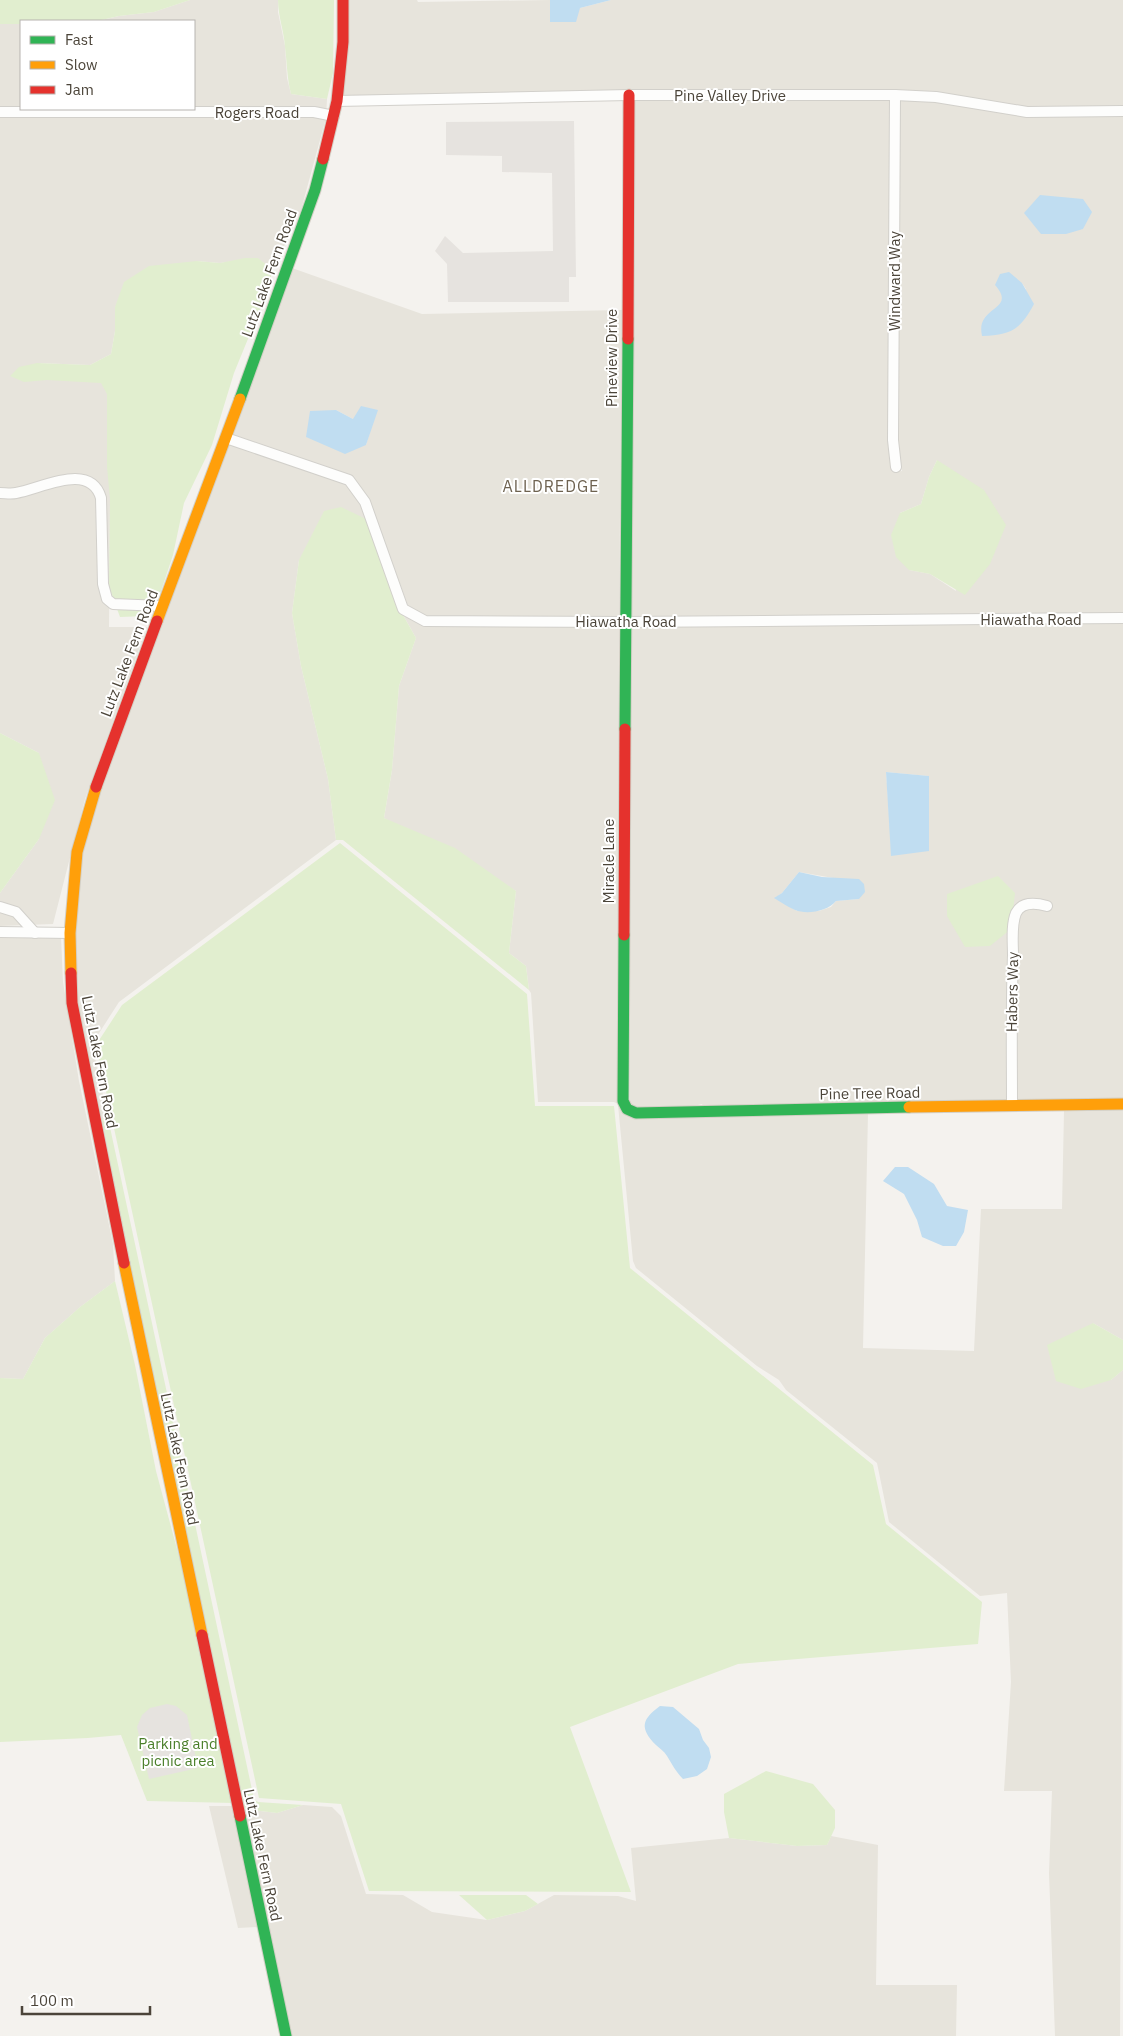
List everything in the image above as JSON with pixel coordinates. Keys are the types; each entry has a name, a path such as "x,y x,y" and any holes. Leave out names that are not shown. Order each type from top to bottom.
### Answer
{"main road":[{"name":"Lutz Lake Fern Road","path":"286,2036 130,1293 72,1003 70,934 77,852 100,772 226,438 315,190 337,101 343,0"},
{"name":"Pineview Drive","path":"624,622 628,95"},
{"name":"Miracle Lane","path":"623,1101 624,622"},
{"name":"Pine Tree Road","path":"623,1101 627,1109 636,1113 804,1108 1123,1104"}],"street":[{"name":"Pine Valley Drive","path":"337,101 628,95 896,95 936,97 1027,112 1123,111"},
{"name":"Windward Way","path":"896,95 893,440 896,467"},
{"name":"Rogers Road","path":"0,112 314,112 334,116"},
{"name":"Hiawatha Road","path":"226,438 349,480 365,502 404,609 425,621 624,622 1123,618"},
{"path":"0,493 14,494 76,478 94,484 99,490 101,498 103,584 107,599 113,604 162,606"},
{"name":"Habers Way","path":"1012,1106 1013,930 1016,913 1023,905 1034,903 1047,906"},
{"path":"0,907 16,912 34,933"},
{"path":"0,932 70,934"}],"shaded area":[{"path":"190,0 278,0 278,12 285,46 287,78 291,94 327,99 326,118 301,210 273,270 257,258 220,263 197,261 115,307 115,331 111,354 90,365 37,363 111,378 109,627 147,627 85,799 53,924 0,926 0,893 39,839 39,753 0,733 0,24 20,24 20,110 195,110 195,20 101,20 154,12"},
{"path":"348,0 417,0 418,2 550,0 551,22 580,8 611,0 1123,0 1123,107 1028,108 937,93 900,90 624,91 342,96"},
{"path":"891,99 888,440 892,472 902,471 898,440 900,99 1123,116 1123,614 629,617 633,100","holes":["1022,283 1026,289 982,319 1000,306 1003,297 1001,291","937,460 956,591 930,574 909,570 900,513 921,504 929,477"]},
{"path":"574,121 576,277 569,277 569,302 448,302 447,264 435,251 445,236 463,253 553,251 552,173 502,172 502,156 446,155 446,122"},
{"path":"292,268 422,314 622,310 619,617 426,616 408,606 370,501 354,478 232,435","holes":["336,410 353,419 370,432 366,445"]},
{"path":"229,443 346,483 360,504 366,519 299,560 292,613 301,666 328,779 336,840 119,1002 92,1044 108,1118 102,1119 77,1002 75,934 82,853 92,813"},
{"path":"402,613 422,624 619,626 618,1104 614,1102 538,1102 531,993 526,966 509,953 516,891 384,818 392,770 399,686 416,638"},
{"path":"1123,623 1123,1100 703,1106 702,1104 689,1107 637,1109 630,1106 628,924 629,626","holes":["886,772 928,776 892,856","799,872 839,879 859,899 836,901 831,907 819,911 797,911 775,898 782,893"]},
{"path":"0,935 61,937 63,982 79,1081 113,1244 115,1281 80,1307 45,1338 23,1379 0,1378"},
{"path":"618,1105 622,1111 868,1113 863,1348 974,1351 981,1209 1062,1209 1064,1111 1123,1109 1123,1340 1093,1323 1111,1380 1123,1370 1120,2036 1055,2036 1049,1873 1052,1791 1004,1791 1011,1682 1007,1593 980,1596 889,1522 877,1463 786,1390 779,1380 757,1366 636,1268 633,1261"},
{"path":"167,1704 176,1706 187,1715 198,1768 149,1779 137,1727 142,1715 150,1708"},
{"path":"303,1805 332,1807 341,1816 366,1894 403,1895 432,1912 487,1920 525,1911 554,1895 618,1896 636,1901 631,1848 729,1838 797,1846 827,1845 831,1836 878,1845 876,1985 957,1985 956,2036 291,2036 243,1809 277,1813"},
{"path":"209,1806 233,1806 258,1927 238,1928"}],"green space":[{"path":"0,0 190,0 154,12 101,20 20,20 20,24 0,24"},
{"path":"278,0 334,0 333,73 327,99 291,94"},
{"path":"245,258 258,258 273,270 261,307 234,373 212,445 184,503 173,555 161,591 147,616 120,617 109,587 110,499 107,467 107,394 101,383 47,380 24,382 10,376 19,367 37,363 90,365 111,354 115,331 115,307 124,282 149,266 197,261 220,263"},
{"path":"937,460 984,490 1006,525 990,564 965,595 930,574 909,570 896,557 891,535 900,513 921,504 929,477"},
{"path":"341,507 366,519 394,599 416,638 399,686 392,770 384,818 455,848 516,891 509,953 526,966 529,990 343,840 336,840 328,779 301,666 292,613 299,560 324,511"},
{"path":"0,733 39,753 55,800 39,839 0,893"},
{"path":"340,843 527,994 535,1106 614,1106 630,1268 873,1465 886,1524 982,1602 978,1644 738,1664 570,1727 631,1892 369,1891 341,1804 259,1798 96,1045 122,1005"},
{"path":"998,876 1015,893 1011,929 990,946 965,947 947,916 947,894"},
{"path":"108,1118 254,1799 258,1802 303,1805 277,1813 243,1809 135,1292 102,1119"},
{"name":"Parking and picnic area","path":"115,1281 135,1365 156,1471 184,1575 234,1803 147,1801 121,1735 0,1742 0,1378 23,1379 45,1338 80,1307"},
{"path":"1093,1323 1123,1340 1123,1370 1111,1380 1081,1389 1056,1381 1047,1345"},
{"path":"766,1771 813,1784 835,1810 835,1828 827,1845 797,1846 729,1838 724,1812 724,1794"},
{"path":"459,1895 526,1895 538,1904 525,1911 487,1920"}],"water":[{"path":"550,0 611,0 580,8 576,22 550,22"},
{"path":"1040,195 1083,199 1092,212 1083,229 1066,234 1041,234 1024,213"},
{"path":"1009,272 1022,283 1034,304 1024,320 1014,329 1000,334 982,336 981,326 984,319 1002,300 1001,293 995,285 1000,274"},
{"path":"361,406 378,410 366,445 345,454 306,437 310,411 336,410 353,419"},
{"path":"886,772 929,776 929,851 891,856"},
{"path":"799,872 822,877 859,879 864,884 865,892 859,899 836,901 823,910 805,912 795,910 774,898 782,893"},
{"path":"895,1167 908,1167 934,1184 947,1206 968,1210 964,1232 956,1246 943,1246 922,1237 917,1220 904,1194 883,1181"},
{"path":"660,1706 673,1707 699,1729 703,1740 709,1748 711,1757 707,1769 697,1776 683,1779 666,1754 647,1734 645,1729 646,1720"}],"traffic: fast":[{"path":"240,399 315,190 323,159"},
{"path":"625,729 628,339"},
{"path":"624,935 623,1101 627,1109 636,1113 909,1107"},
{"path":"240,1816 286,2036"}],"traffic: slow":[{"path":"157,621 240,399"},
{"path":"71,973 70,933 77,852 96,787"},
{"path":"909,1107 1123,1104"},
{"path":"124,1263 202,1635"}],"traffic: jam":[{"path":"323,159 337,101 343,42 343,0"},
{"path":"628,339 629,95"},
{"path":"96,787 157,621"},
{"path":"624,935 625,729"},
{"path":"71,973 72,1003 124,1263"},
{"path":"202,1635 240,1816"}],"district":[{"name":"ALLDREDGE","path":"551,486"}]}
